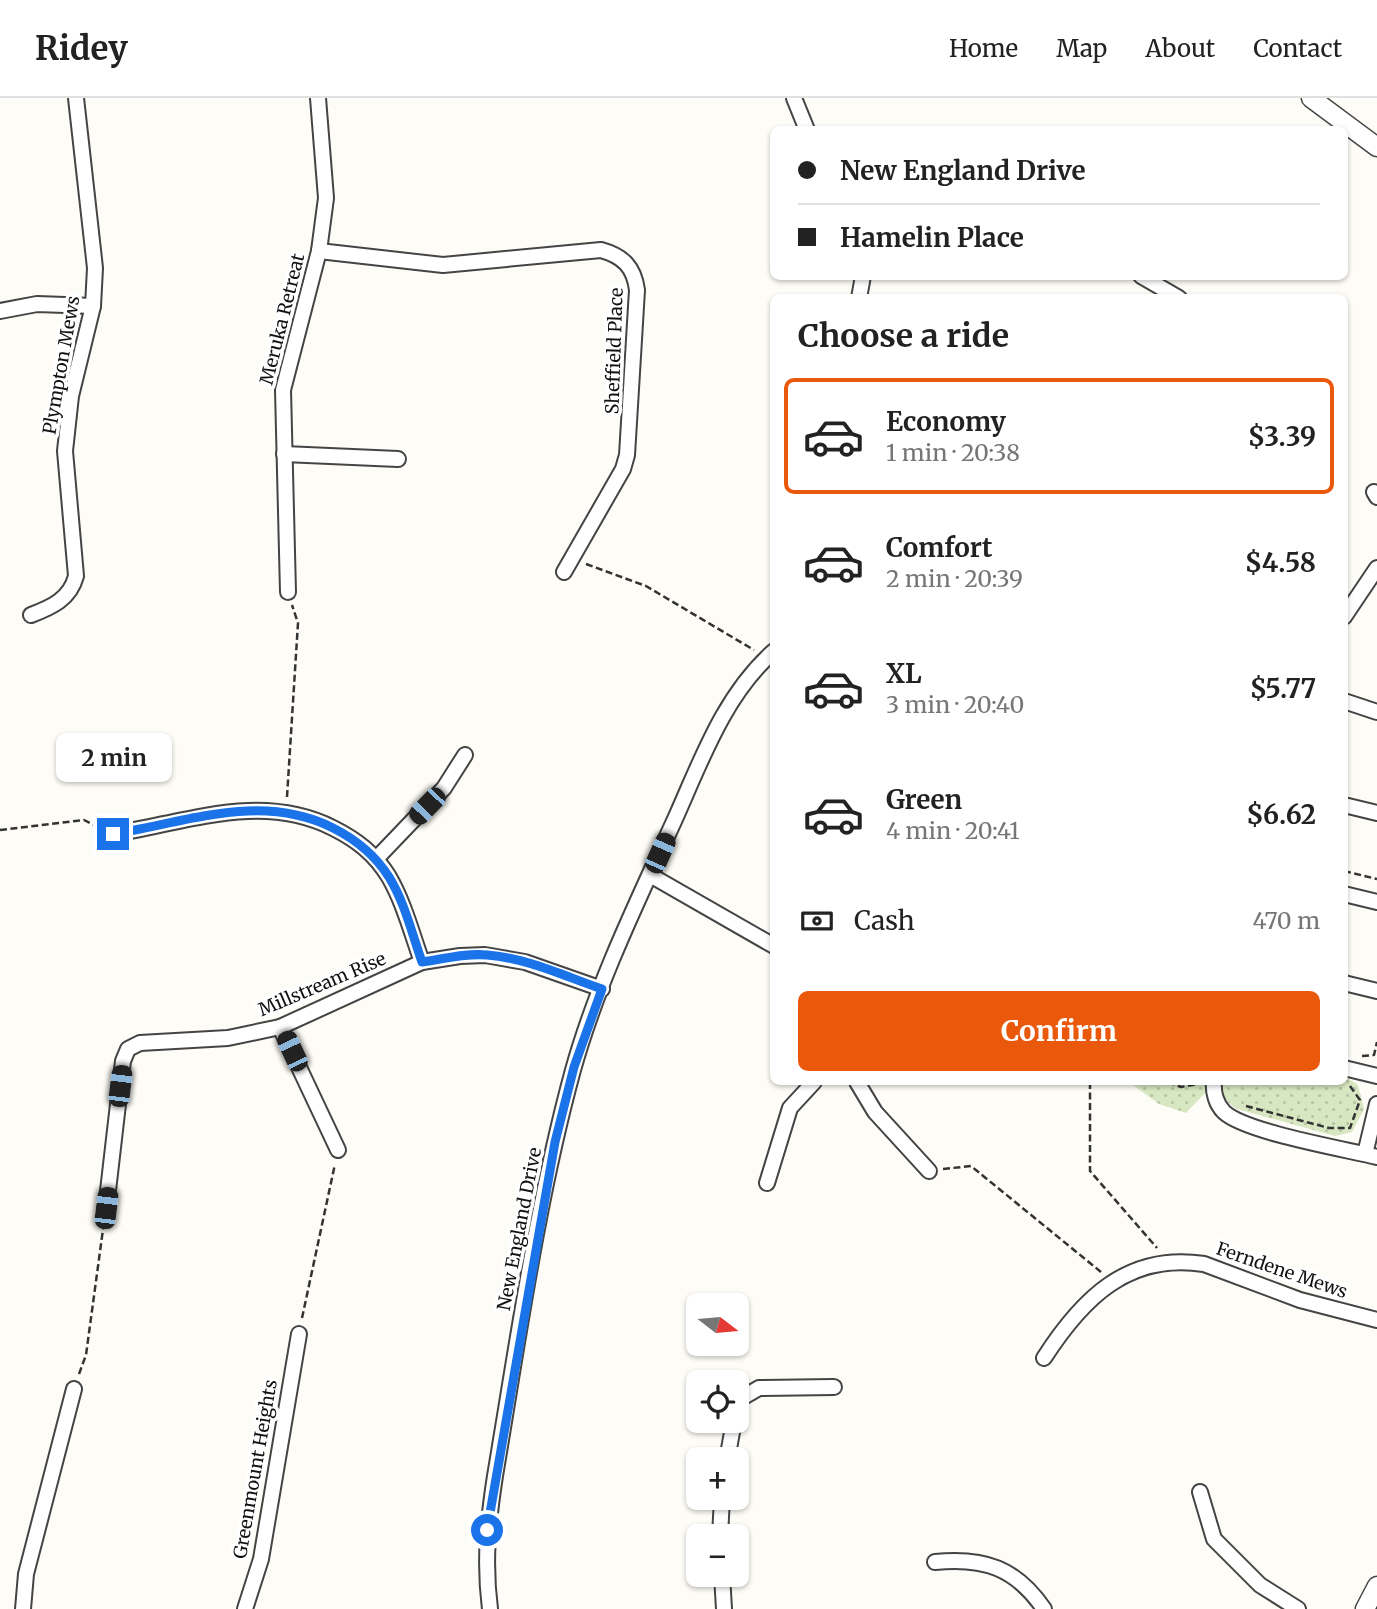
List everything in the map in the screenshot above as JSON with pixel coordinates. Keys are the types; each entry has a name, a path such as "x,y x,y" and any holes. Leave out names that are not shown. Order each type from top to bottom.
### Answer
{"street":[{"name":"Plympton Mews","path":"31,615 55,606 70,591 76,576 65,451 71,396 93,306 95,268 76,98"},
{"name":"Meruka Retreat","path":"288,592 283,390 319,251 326,198 318,98"},
{"path":"794,98 805,126"},
{"path":"1326,100 1377,134"},
{"path":"1326,100 1377,147"},
{"name":"Sheffield Place","path":"319,251 443,265 601,250 619,256 627,263 637,290 629,447 623,469 564,572"},
{"path":"1147,280 1172,294"},
{"path":"0,311 37,304 93,306"},
{"path":"284,454 398,458"},
{"path":"1348,611 1377,568"},
{"name":"New England Drive","path":"490,1609 486,1580 487,1530 555,1142 574,1067 602,989 650,875 734,696 770,654"},
{"path":"1348,702 1377,712"},
{"path":"376,859 444,788 464,755"},
{"path":"1348,806 1377,813"},
{"path":"113,834 232,811 286,811 345,834 376,859 399,896 422,962"},
{"path":"650,875 770,943"},
{"path":"1348,895 1377,902"},
{"name":"Millstream Rise","path":"106,1208 123,1061 128,1049 140,1043 228,1038 280,1027 422,962 460,956 504,957 602,989"},
{"path":"1348,984 1377,991"},
{"path":"280,1027 338,1150"},
{"path":"1348,1069 1377,1076"},
{"path":"768,1183 790,1108 811,1085"},
{"path":"859,1085 875,1112 929,1171"},
{"path":"1209,1085 1220,1106 1247,1124 1371,1155 1377,1104"},
{"name":"Ferndene Mews","path":"1044,1358 1080,1310 1112,1281 1124,1274 1166,1263 1187,1261 1204,1264 1300,1300 1377,1320"},
{"name":"Greenmount Heights","path":"245,1609 261,1559 299,1334"},
{"path":"749,1394 759,1388 834,1387"},
{"path":"23,1609 26,1574 74,1389"},
{"path":"1200,1492 1214,1539 1260,1585 1298,1609"},
{"path":"935,1562 962,1559 993,1566 1014,1576 1044,1609"},
{"path":"1365,1609 1377,1586"},
{"path":"723,1587 724,1609"}],"path":[{"path":"570,558 646,586 770,654"},
{"path":"286,811 298,624 288,592"},
{"path":"0,830 84,820 113,834"},
{"path":"1348,872 1377,879"},
{"path":"1353,1053 1375,1055 1377,1042"},
{"path":"1090,1085 1090,1171 1161,1253 1166,1263"},
{"path":"1238,1104 1329,1128 1350,1128 1360,1100 1348,1085"},
{"path":"299,1334 338,1150"},
{"path":"929,1171 971,1166 1112,1281"},
{"path":"74,1389 86,1355 106,1208"}],"green space":[{"path":"1348,1079 1358,1085 1364,1109 1352,1132 1335,1136 1237,1109 1225,1098 1222,1087 1348,1085"},
{"path":"1133,1085 1208,1085 1206,1092 1186,1113 1159,1104"}],"route":[{"path":"113,834 245,809 286,811 302,815 345,834 362,845 376,859 399,896 422,962 460,956 504,957 602,989 574,1067 555,1142 487,1530"}]}
